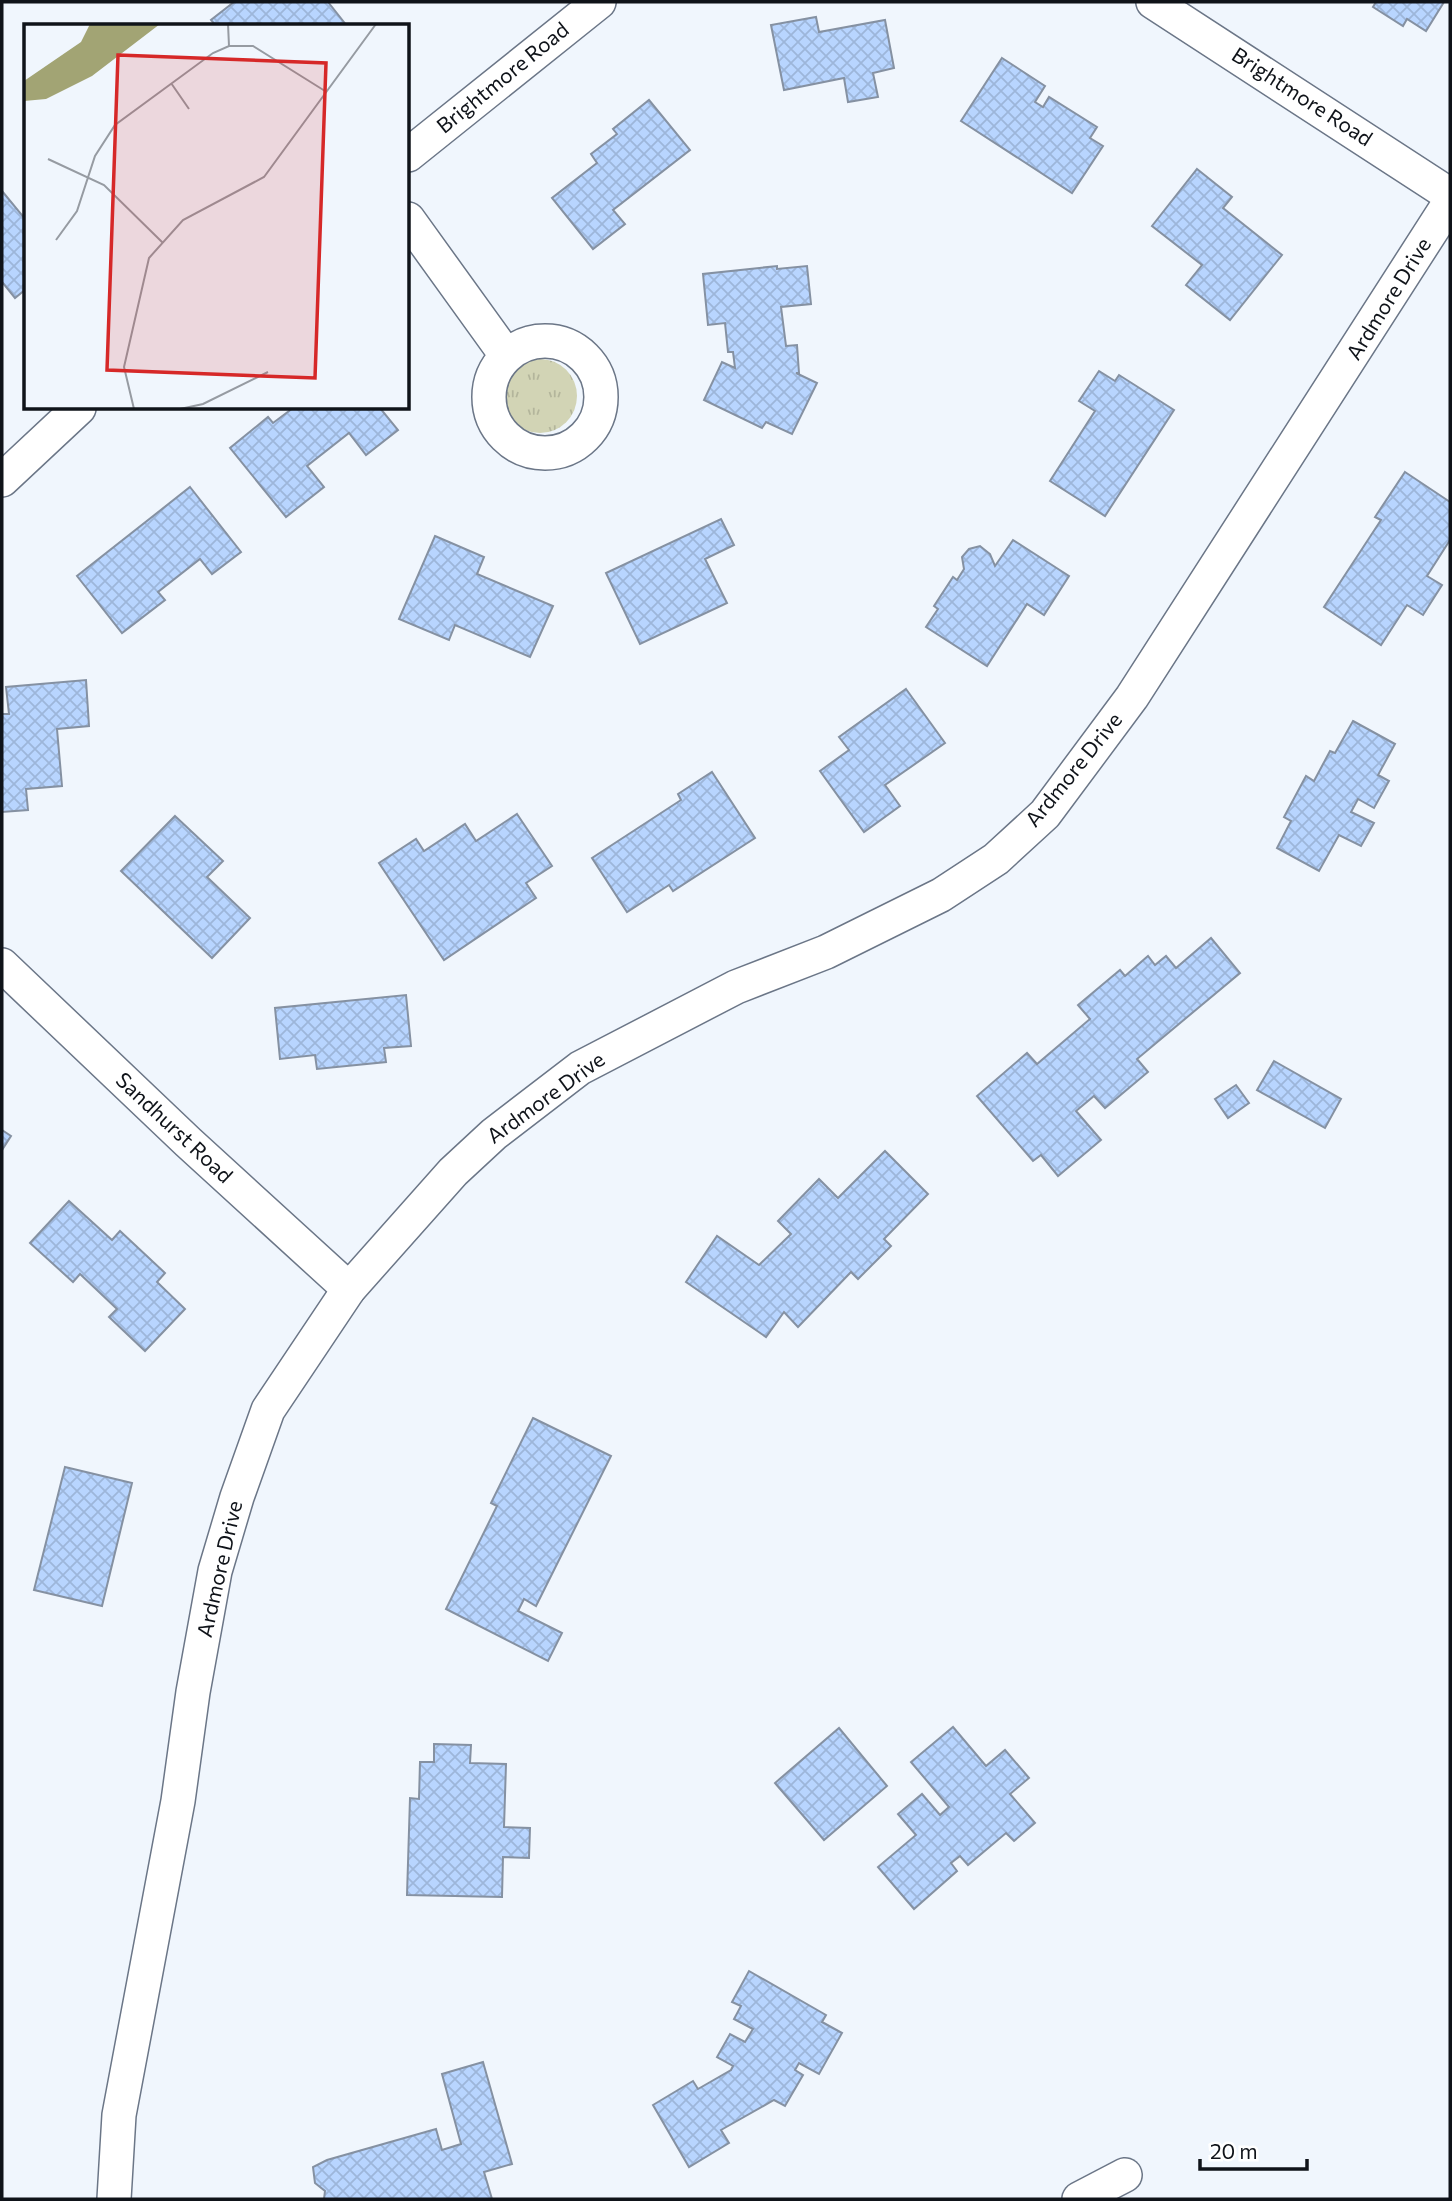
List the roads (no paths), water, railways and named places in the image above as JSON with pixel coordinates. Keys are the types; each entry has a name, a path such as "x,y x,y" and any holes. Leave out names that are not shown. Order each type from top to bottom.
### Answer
{"street":[{"name":"Brightmore Road","path":"410,153 599,2"},
{"name":"Brightmore Road","path":"1153,2 1450,195"},
{"name":"Ardmore Drive","path":"114,2199 119,2115 173,1828 192,1692 215,1571 237,1497 268,1410 349,1289 453,1172 494,1134 580,1068 736,987 826,953 941,895 996,859 1045,814 1132,697 1450,202"},
{"path":"410,222 506,355"},
{"path":"2,480 77,410"},
{"name":"Sandhurst Road","path":"2,965 188,1142 349,1289"},
{"path":"1079,2199 1125,2175"}]}
